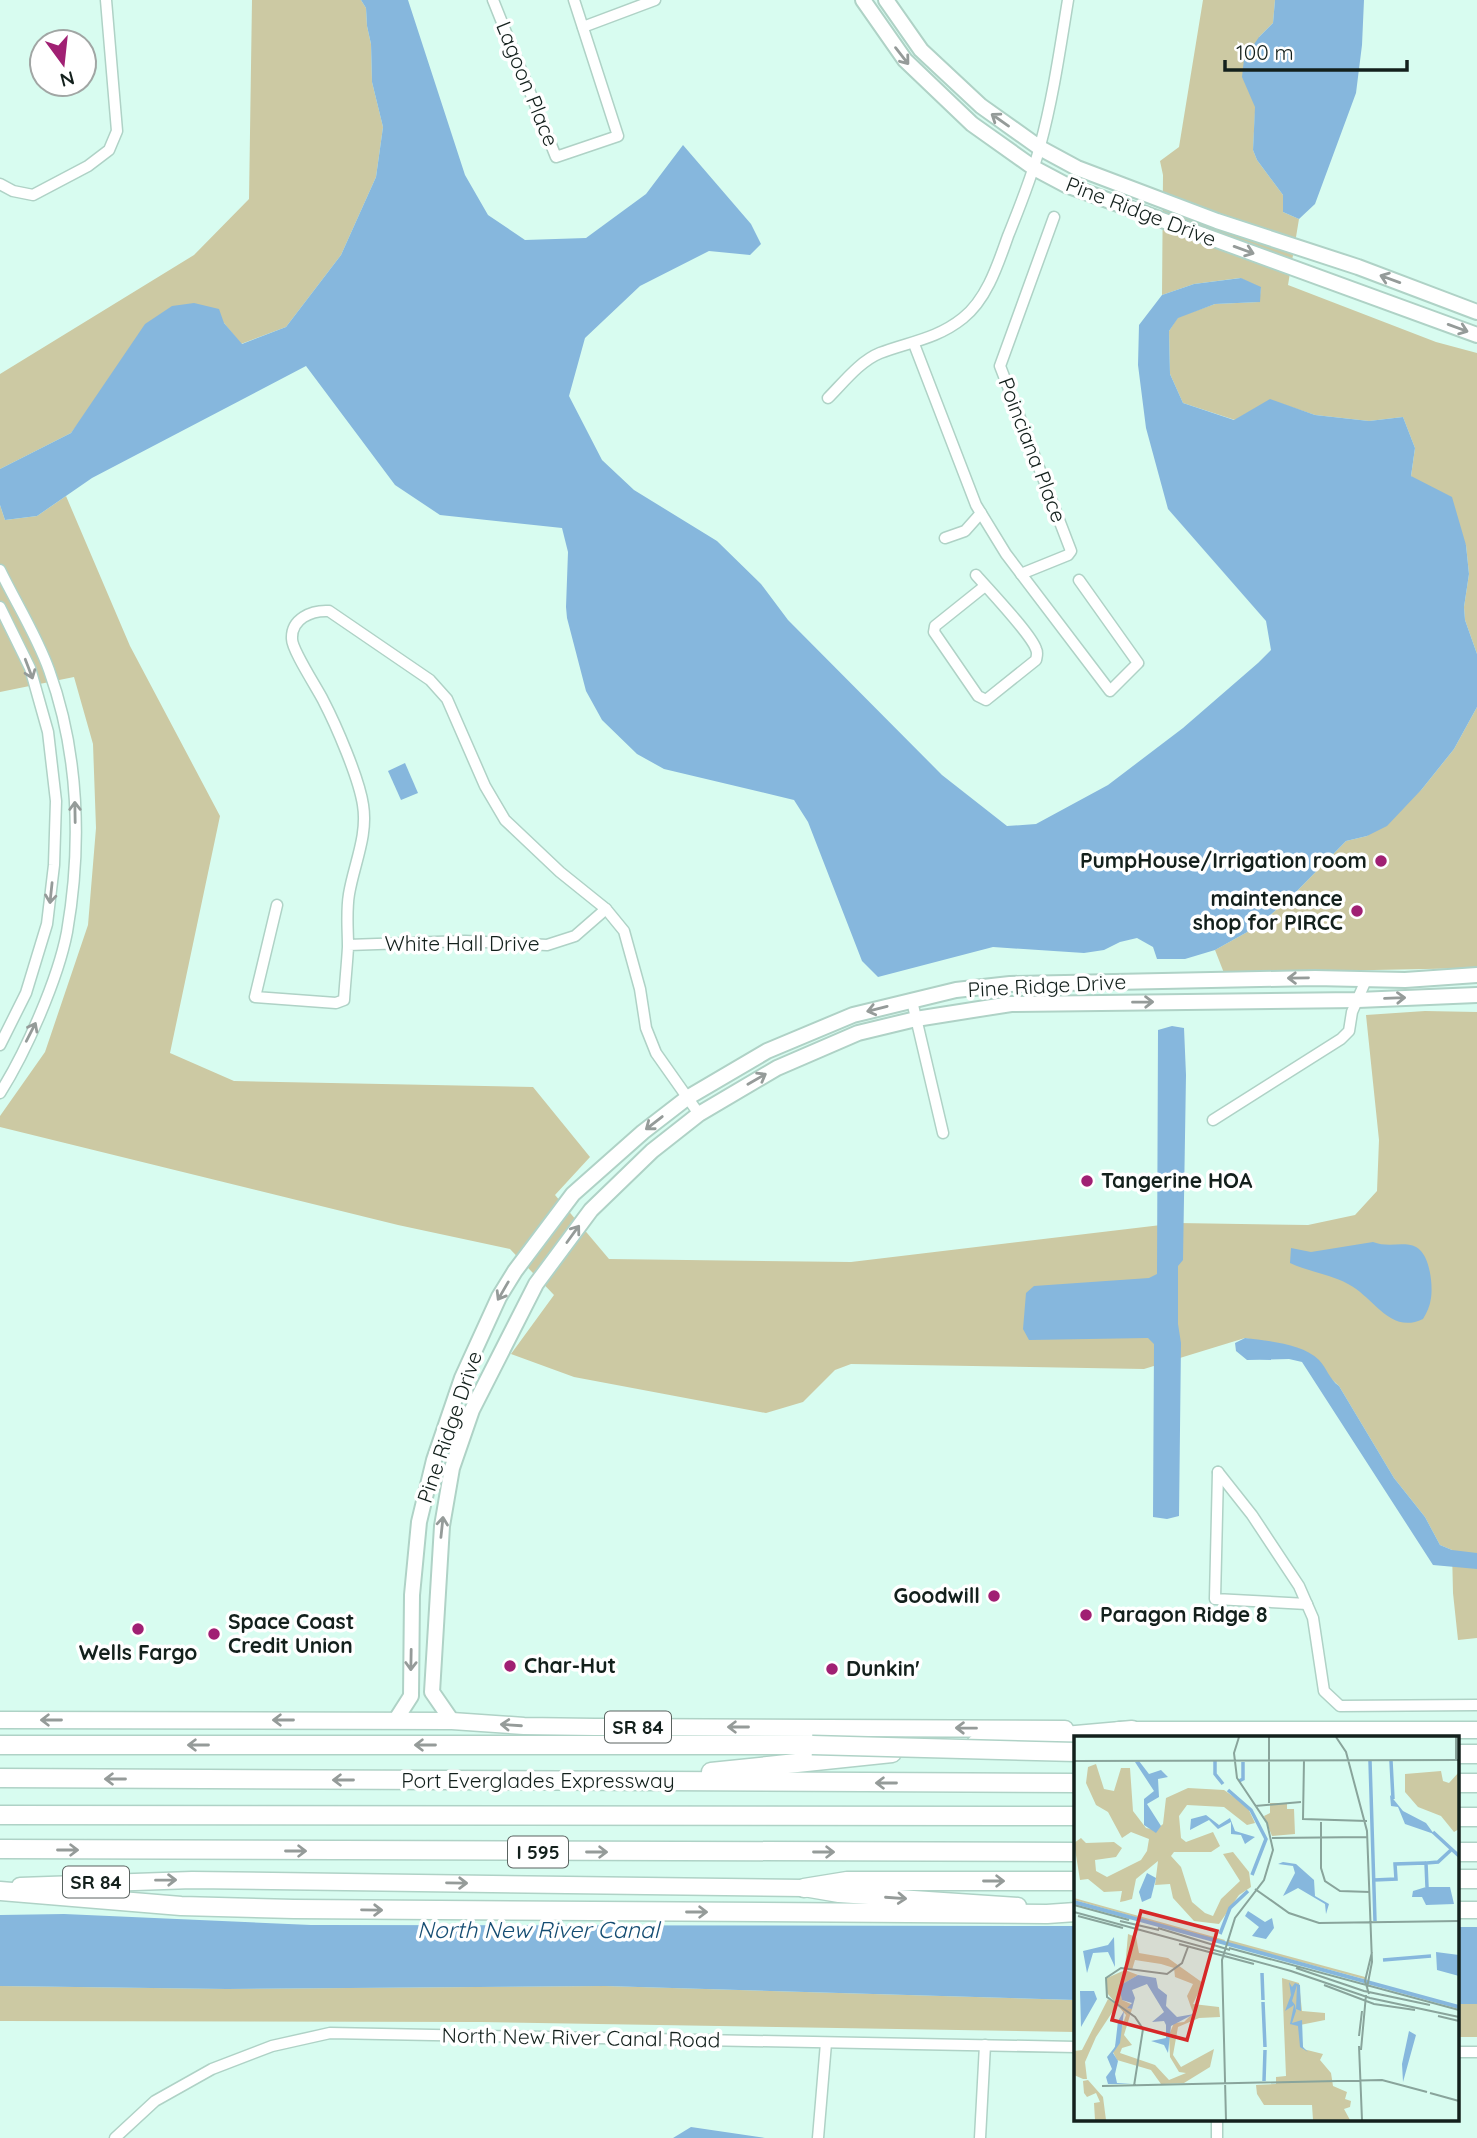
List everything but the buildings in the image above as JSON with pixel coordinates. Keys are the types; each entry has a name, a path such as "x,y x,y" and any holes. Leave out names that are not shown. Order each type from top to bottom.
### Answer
{"highway":[{"path":"632,1782 1008,1740 1132,1730"},
{"path":"0,1745 812,1745 1074,1752"},
{"name":"Port Everglades Expressway","path":"0,1778 1074,1783"},
{"path":"0,1815 1074,1816"},
{"name":"I 595","path":"0,1849 1074,1852"},
{"path":"804,1888 847,1881 1074,1881"},
{"path":"0,1889 181,1906 438,1911 1047,1914 1074,1911"}],"main road":[{"name":"SR 84","path":"0,1720 452,1721 595,1727 1477,1730"},
{"name":"SR 84","path":"0,1889 192,1880 804,1888 839,1894 1074,1911"}],"street":[{"path":"0,184 13,191 33,195 88,166 109,150 117,131 106,0"},
{"name":"Lagoon Place","path":"493,0 556,157 618,136 573,0"},
{"path":"583,27 655,0"},
{"name":"Pine Ridge Drive","path":"863,0 905,60 972,124 1034,168 1066,185 1477,335"},
{"name":"Pine Ridge Drive","path":"886,0 921,50 981,106 1040,148 1077,168 1204,216 1358,267 1477,312"},
{"path":"828,398 860,366 878,354 935,335 962,319 976,304 995,272 1034,168 1051,100 1068,0"},
{"name":"Poinciana Place","path":"1021,574 1068,555 1071,551 1000,366 1054,217"},
{"path":"914,344 981,513 1006,554 1110,691 1138,663 1079,580"},
{"path":"945,538 965,531 981,513"},
{"path":"0,570 49,669 68,736 76,806 67,934 44,1006 0,1093"},
{"path":"976,576 985,586 1027,635 1036,648 1037,655 1036,660 986,700 978,696 934,632 935,626 985,586"},
{"path":"0,607 30,668 48,732 56,801 54,865 47,924 26,993 0,1045"},
{"path":"277,905 255,997 336,1003 344,1000 348,945 346,919 349,892 365,829 363,804 355,777 325,704 292,642 293,629 306,614 316,610 328,611 430,680 447,699 485,786 505,820 559,872 607,909 624,932 640,989 646,1028 656,1053 699,1114"},
{"name":"White Hall Drive","path":"348,945 465,941 547,945 575,936 607,909"},
{"name":"Pine Ridge Drive","path":"395,1721 411,1696 415,1560 419,1522 434,1460 462,1378 499,1297 573,1194 643,1132 687,1098 767,1051 853,1015 956,990 1010,984 1315,978 1366,980 1477,975"},
{"path":"1213,1120 1341,1039 1349,1031 1352,1012 1366,980"},
{"name":"Pine Ridge Drive","path":"452,1721 432,1692 442,1526 452,1468 472,1410 536,1284 591,1210 652,1150 699,1114 788,1063 859,1034 916,1019 1011,1004 1358,1000 1477,995"},
{"path":"912,1001 943,1133"},
{"path":"1307,1604 1215,1599 1218,1472 1252,1515 1299,1586 1307,1604 1313,1618 1324,1691 1340,1706 1477,1705"},
{"name":"North New River Canal Road","path":"115,2138 155,2101 212,2069 271,2046 330,2033 1074,2047"},
{"path":"818,2138 825,2043"},
{"path":"980,2138 985,2045"},
{"path":"1217,2120 1217,2138"}],"shaded area":[{"path":"252,0 361,0 366,8 372,82 383,127 376,177 341,255 286,327 241,344 224,323 93,404 71,433 0,469 0,374 194,255 249,199"},
{"path":"1203,0 1275,0 1273,23 1259,37 1253,150 1257,160 1283,195 1283,212 1299,219 1288,285 1436,342 1477,353 1477,654 1465,620 1464,607 1469,574 1466,545 1411,476 1415,448 1403,417 1369,421 1315,415 1270,400 1235,420 1183,403 1170,374 1169,331 1178,317 1215,304 1259,302 1261,288 1240,278 1194,284 1162,295 1163,175 1160,161 1179,147"},
{"path":"66,496 130,646 220,816 170,1053 234,1081 533,1087 590,1157 555,1195 609,1259 851,1262 1178,1223 1308,1225 1355,1215 1377,1191 1379,1140 1366,1015 1425,1011 1477,1012 1477,1638 1458,1640 1452,1550 1440,1545 1425,1517 1394,1478 1339,1386 1299,1349 1245,1338 1144,1369 851,1364 835,1370 803,1402 766,1413 574,1377 511,1354 554,1295 510,1249 398,1225 0,1127 0,1116 45,1052 88,925 96,828 93,744 74,677 0,692 0,505 5,520 37,516"},
{"path":"1477,707 1477,968 1224,973 1215,950 1258,926 1346,841 1367,836 1422,789 1454,749"},
{"path":"0,1986 227,1989 605,1986 1074,2000 1074,2032 481,2022 0,2021"},
{"path":"1460,2004 1477,2004 1477,2037 1460,2037"}],"water":[{"path":"361,0 408,0 465,175 488,215 525,240 586,238 646,194 683,145 751,224 761,244 750,255 709,251 640,286 585,338 569,396 602,460 634,490 717,541 761,584 788,620 942,775 1007,826 1036,824 1108,785 1183,728 1271,650 1266,621 1168,509 1146,428 1138,365 1139,325 1162,295 1194,284 1241,278 1261,287 1260,302 1215,304 1178,318 1169,331 1170,374 1183,403 1234,420 1270,399 1315,415 1369,421 1403,417 1415,448 1411,476 1452,497 1466,545 1469,574 1464,607 1465,620 1477,654 1477,707 1454,749 1422,789 1387,826 1367,836 1346,841 1258,926 1215,950 1185,959 1157,959 1153,947 1137,938 1104,950 1084,953 993,947 878,977 862,961 808,822 794,800 664,769 637,754 602,720 586,691 567,618 568,552 562,528 440,515 395,485 306,366 92,478 37,516 5,520 0,505 0,469 71,433 145,324 172,306 194,303 219,309 224,323 242,344 286,327 341,255 376,177 383,127 372,82 366,8"},
{"path":"1275,0 1364,0 1356,93 1315,204 1299,219 1283,212 1283,195 1257,160 1253,150 1255,107 1242,77 1244,59 1259,37 1273,23"},
{"path":"405,763 418,793 401,800 388,771"},
{"path":"1172,1026 1184,1028 1186,1075 1183,1260 1178,1266 1178,1324 1181,1343 1179,1516 1167,1519 1153,1517 1154,1344 1148,1338 1029,1340 1023,1329 1026,1293 1034,1286 1149,1278 1157,1274 1158,1030"},
{"path":"1373,1242 1411,1245 1425,1256 1432,1292 1423,1319 1411,1323 1401,1322 1383,1312 1348,1284 1290,1263 1291,1248 1311,1252"},
{"path":"1245,1338 1294,1346 1319,1360 1339,1386 1394,1478 1425,1517 1440,1545 1452,1550 1477,1553 1477,1569 1433,1565 1302,1362 1289,1359 1247,1360 1236,1351 1235,1343"},
{"name":"North New River Canal","path":"64,1914 311,1925 1074,1926 1074,2000 605,1986 227,1989 0,1986 0,1915"},
{"path":"1460,1927 1477,1927 1477,2004 1460,2004"},
{"path":"691,2127 765,2138 673,2138"}],"place":[{"name":"PumpHouse/Irrigation room","path":"1381,861"},
{"name":"maintenance shop for PIRCC","path":"1357,911"},
{"name":"Tangerine HOA","path":"1087,1181"},
{"name":"Goodwill","path":"994,1596"},
{"name":"Paragon Ridge 8","path":"1086,1615"},
{"name":"Wells Fargo","path":"138,1629"},
{"name":"Space Coast Credit Union","path":"214,1634"},
{"name":"Char-Hut","path":"510,1666"},
{"name":"Dunkin'","path":"832,1669"}]}
